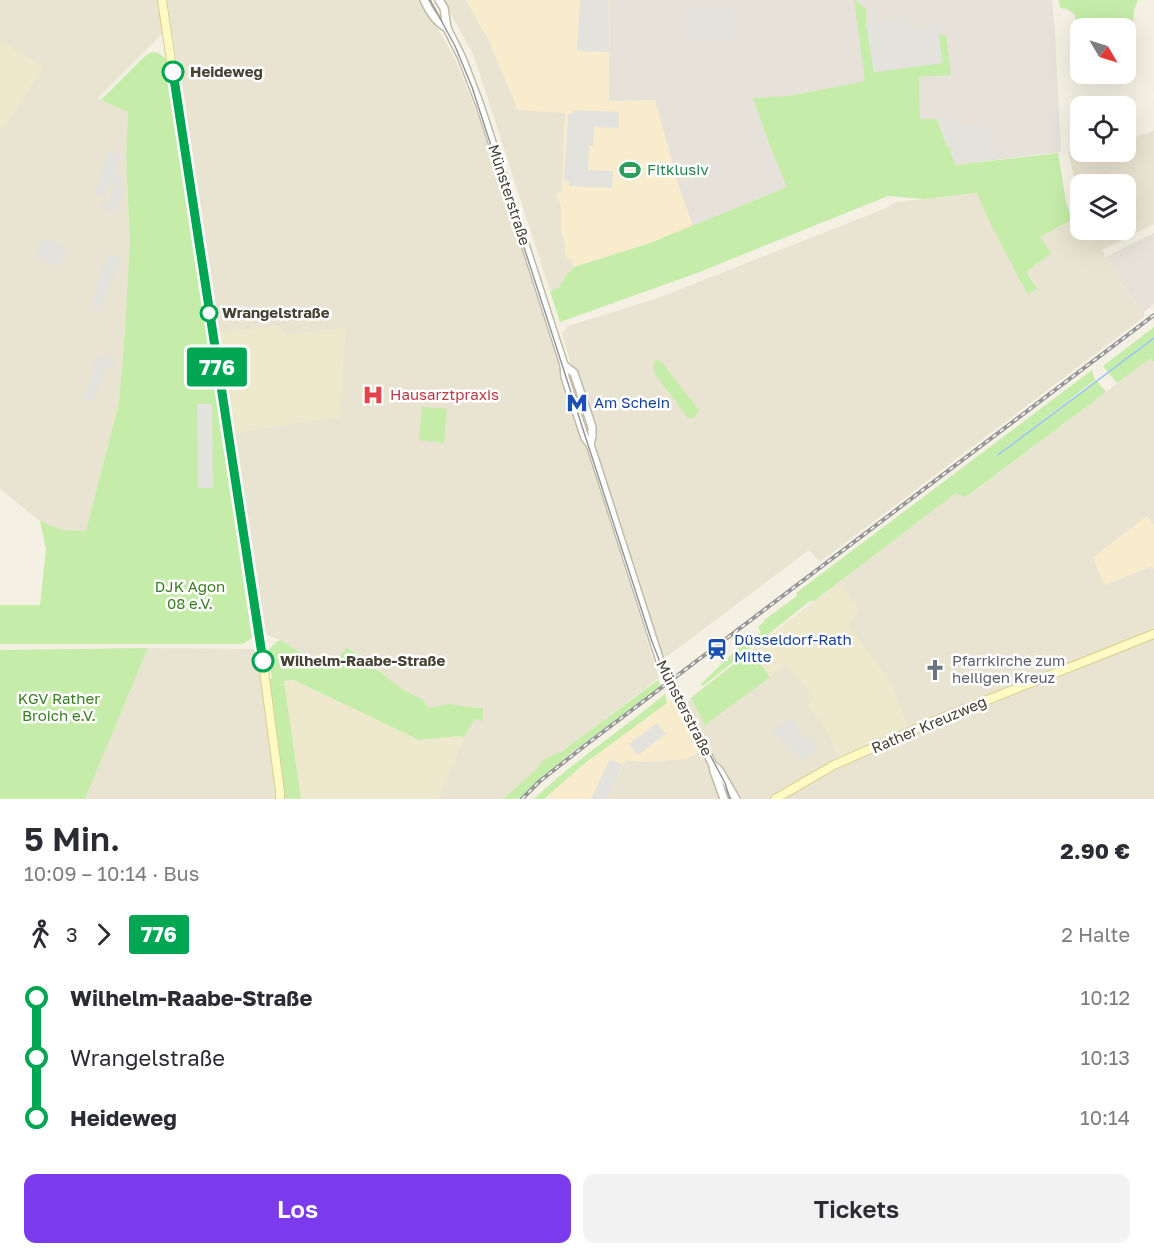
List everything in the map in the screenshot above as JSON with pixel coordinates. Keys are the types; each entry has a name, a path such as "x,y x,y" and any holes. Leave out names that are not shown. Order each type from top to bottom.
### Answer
{"main road":[{"path":"162,0 282,796"},
{"name":"Rather Kreuzweg","path":"775,799 834,765 932,722 1154,634"}],"street":[{"name":"Münsterstraße","path":"424,0 431,14 447,28"},
{"name":"Münsterstraße","path":"439,0 444,8 447,28 462,58 480,105 564,365 565,377 585,438 590,444 660,661 713,765 724,799"},
{"name":"Münsterstraße","path":"713,765 719,770 736,799"}],"shaded area":[{"path":"0,0 159,0 163,33 98,98 128,112 126,158 130,241 119,403 86,532 62,530 40,521 0,489"},
{"path":"167,0 422,0 456,61 475,108 659,678 503,799 438,799 474,718 483,721 483,708 450,704 428,708 422,699 405,691 348,647 340,657 324,667 280,640 261,632"},
{"path":"443,0 466,0 488,39 565,113 562,191 557,196 561,206 561,230 565,252 571,258 574,267 563,279 561,287 550,291 474,56"},
{"path":"466,0 610,0 609,101 655,100 681,193 693,226 650,243 574,267 571,258 567,259 565,252 561,230 561,206 557,196 562,191 565,113 518,110 488,39"},
{"path":"580,0 609,0 609,52 577,51"},
{"path":"610,0 1052,0 1061,152 956,165 937,119 920,120 919,77 849,84 789,96 754,98 767,138 788,187 693,226 681,193 655,100 609,101"},
{"path":"714,6 715,11 729,10 731,37 699,40 696,8"},
{"path":"902,19 904,31 937,27 943,63 874,72 866,23"},
{"path":"0,41 44,66 12,117 0,130"},
{"path":"573,110 619,112 619,128 594,127 593,146 589,146 588,170 613,171 612,188 569,186 569,181 564,181 568,114 572,114"},
{"path":"940,118 949,118 950,126 986,127 986,156 978,156 977,161 954,161 953,147 949,147 949,143 946,143"},
{"path":"1154,131 1154,224 1136,233 1136,174 1073,174 1071,162 1136,162 1136,137"},
{"path":"109,151 122,156 115,173 124,177 120,187 125,189 115,213 101,207 103,202 108,203 116,183 111,181 105,197 95,193"},
{"path":"978,193 989,221 1029,294 1037,287 1026,272 1050,253 1040,237 1070,222 1070,240 1122,240 1102,250 1124,282 1121,285 1144,312 1144,317 820,562 809,550 669,655 663,657 601,466 562,333 568,326 655,299 884,209 896,202"},
{"path":"1154,233 1154,304 1144,312 1121,284 1124,282 1105,257"},
{"path":"43,238 67,248 59,267 35,257"},
{"path":"109,253 121,258 99,312 89,308"},
{"path":"278,326 286,335 345,327 339,417 235,433 220,332"},
{"path":"107,355 116,359 113,368 107,366 92,402 83,398 93,375 90,373 97,356 105,360"},
{"path":"1151,358 1154,362 1154,525 1147,516 1105,585 1152,566 1154,570 1154,633 802,780 770,799 737,799 687,703 691,698 956,493 967,497"},
{"path":"197,404 212,404 213,488 198,488"},
{"path":"1147,516 1154,525 1154,570 1152,566 1104,585 1093,557"},
{"path":"839,583 859,609 848,626 887,676 908,726 839,757 825,727 807,704 814,698 787,664 770,677 750,651"},
{"path":"1154,637 1154,799 779,799 834,768 918,730"},
{"path":"148,648 256,649 278,799 85,799"},
{"path":"294,680 419,740 460,736 464,738 438,799 301,799 284,682"},
{"path":"672,699 701,751 685,759 644,762 626,760 607,799 544,799 585,763"},
{"path":"790,718 807,741 813,738 818,750 800,760 773,731"},
{"path":"657,723 666,734 638,755 629,744"},
{"path":"701,752 711,771 719,799 607,799 625,760 644,762 685,759"},
{"path":"610,759 623,765 608,797 607,799 591,799"}],"green space":[{"path":"854,0 866,9 866,24 874,72 942,63 939,34 946,35 951,75 919,77 920,119 937,119 947,147 951,148 956,165 1058,153 1070,221 1040,237 1051,253 1026,272 1037,288 1028,295 977,193 923,199 888,196 697,273 560,322 550,291 561,287 563,279 574,267 650,243 787,187 753,98 789,96 865,81"},
{"path":"1059,0 1138,0 1133,18 1075,18 1075,15 1067,9 1060,8"},
{"name":"DJK Agon 08 e.V.","path":"152,52 166,59 252,638 243,644 0,644 0,605 40,605 46,549 40,521 62,530 86,531 119,403 130,241 126,158 128,112 101,100 146,55"},
{"path":"1154,327 1154,362 1151,358 1117,383 1103,366"},
{"path":"656,360 661,361 698,409 694,418 688,418 654,372 653,367"},
{"path":"1092,370 1095,380 997,455 1097,381 1106,392 966,497 956,493 814,601 810,601 703,686 701,684 735,651 761,632 758,627 764,620 797,596 796,593"},
{"path":"422,407 447,409 444,443 419,440"},
{"path":"280,640 324,667 340,657 347,647 405,691 422,699 428,708 450,704 483,708 483,721 474,719 464,738 460,736 419,740 294,680 284,681 301,799 286,799 281,786 270,703 270,679 272,678 268,651"},
{"name":"KGV Rather Broich e.V.","path":"148,648 85,799 0,799 0,650"},
{"path":"750,651 770,677 705,725 691,698"},
{"path":"658,680 660,687 571,753 519,799 503,799 537,769 542,761 561,752"},
{"path":"665,694 667,703 585,763 544,799 534,799 566,771"}],"waterway":[{"path":"998,455 1154,338"}],"tram line":[{"path":"430,0 455,46 472,87 651,639 667,680"},
{"path":"674,687 725,783 730,799"}],"railway":[{"path":"522,799 540,781 583,747 1154,315"}],"bus line":[{"name":"776","path":"173,72 219,386 263,661"}],"place":[{"name":"Heideweg","path":"173,72"},
{"name":"Fitklusiv","path":"630,170"},
{"name":"Wrangelstraße","path":"209,313"},
{"name":"Hausarztpraxis","path":"373,395"},
{"name":"Am Schein","path":"577,403"},
{"name":"Düsseldorf-Rath Mitte","path":"717,649"},
{"name":"Wilhelm-Raabe-Straße","path":"263,661"},
{"name":"Pfarrkirche zum heiligen Kreuz","path":"935,670"}]}
